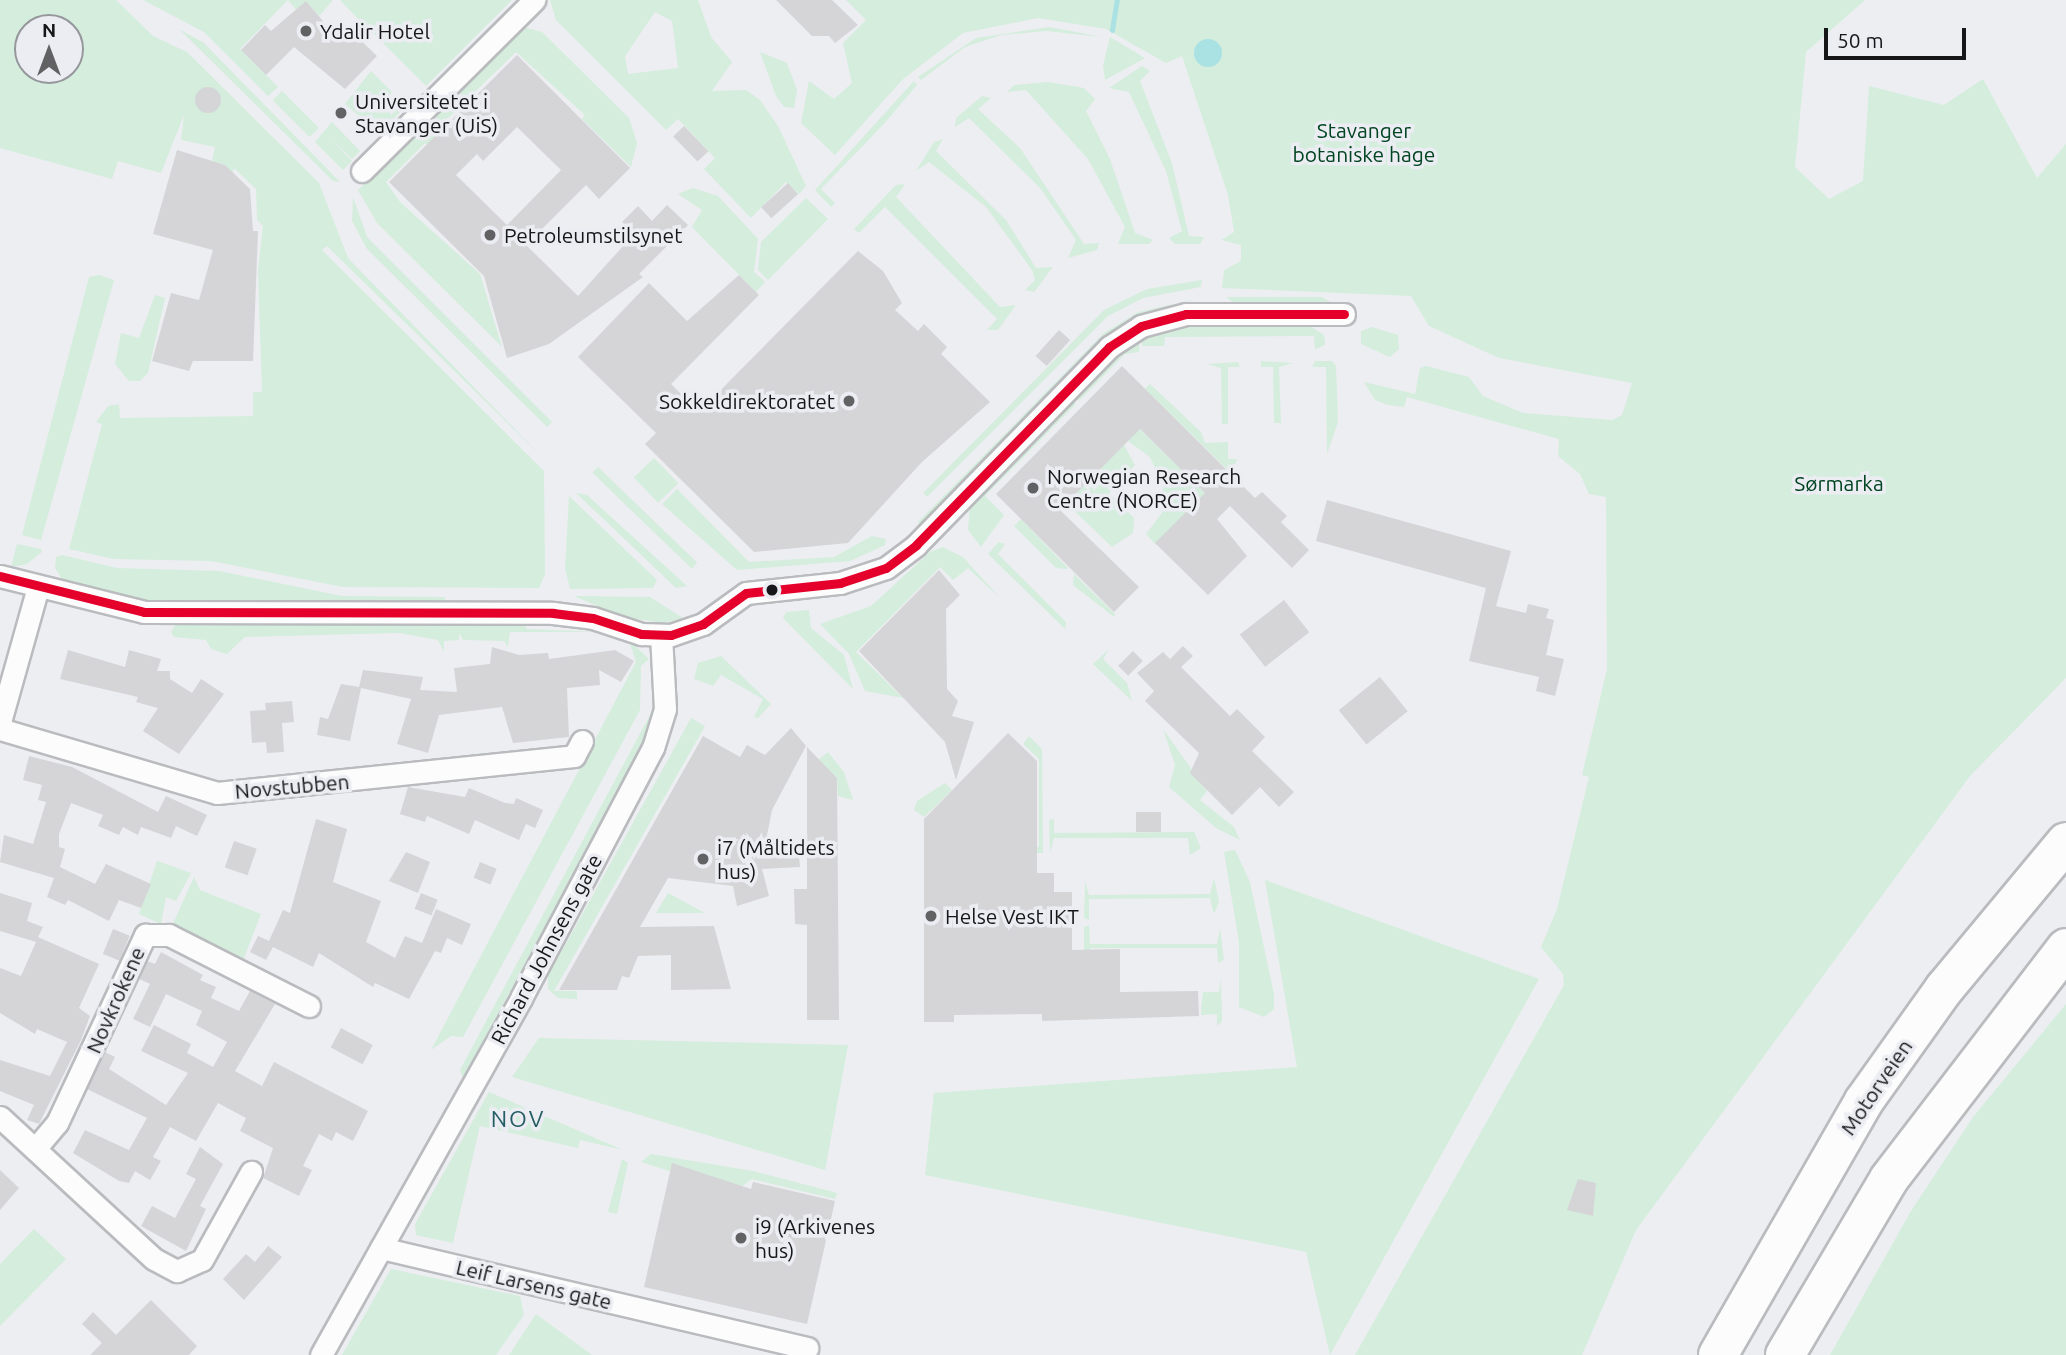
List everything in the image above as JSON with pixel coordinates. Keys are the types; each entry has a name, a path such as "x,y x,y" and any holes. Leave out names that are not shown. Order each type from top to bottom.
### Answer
{"highway":[{"name":"Motorveien","path":"1718,1355 1864,1101 1944,989 2066,842"},
{"path":"1784,1355 1889,1179 2066,948"}],"street":[{"path":"362,171 534,0"},
{"path":"0,576 145,612 566,613 661,636 703,624 746,593 840,583 886,568 916,545 1109,347 1141,326 1186,314 1344,314"},
{"path":"0,722 38,587"},
{"name":"Richard Johnsens gate","path":"381,1248 653,748 665,709 661,636"},
{"name":"Novstubben","path":"0,729 217,793 574,756 582,741"},
{"name":"Novkrokene","path":"35,1149 57,1123 145,935 169,934 309,1006"},
{"path":"0,1117 155,1259 177,1271 202,1260 251,1172"},
{"path":"321,1355 381,1248"},
{"name":"Leif Larsens gate","path":"381,1248 807,1348"}],"green space":[{"path":"0,0 116,0 153,36 187,52 319,183 348,258 543,458 327,246 322,250 544,471 545,574 539,588 343,587 211,561 114,559 69,549 102,424 96,422 108,406 119,404 120,418 253,416 253,392 262,392 258,269 263,226 257,220 256,189 234,168 225,196 218,194 226,165 212,161 215,147 181,140 184,115 161,173 118,161 112,179 0,148"},
{"path":"143,0 288,0 240,49 278,87 268,96 204,32"},
{"path":"288,0 333,0 319,16 306,1 296,10"},
{"path":"340,0 512,0 426,86 373,33 363,43 350,30 360,21"},
{"path":"550,0 698,0 711,37 732,62 712,91 746,90 760,100 778,126 806,186 799,194 786,182 751,218 704,169 715,158 678,119 666,130 556,20","holes":["655,12 672,21 678,68 628,74 625,56"]},
{"name":"Sørmarka","path":"846,0 1865,0 1806,52 1795,167 1829,199 1863,181 1869,86 1944,105 1983,79 2037,178 2066,144 2066,678 1970,776 1636,1230 1582,1355 1355,1355 1564,985 1563,974 1541,947 1557,909 1589,777 1582,775 1607,669 1606,497 1589,494 1580,474 1558,456 1559,439 1407,397 1404,407 1388,405 1375,400 1364,382 1415,394 1420,368 1426,366 1469,377 1483,396 1523,413 1612,420 1622,415 1632,383 1499,358 1429,326 1411,296 1222,288 1224,270 1241,261 1241,245 1221,240 1234,232 1228,195 1182,56 1166,63 1106,29 1038,18 963,33 902,80 835,155 801,123 809,81 834,99 852,83 843,43 866,20"},
{"path":"523,27 542,32 629,118 637,143 631,167 582,119 585,115 516,52 437,129 452,144 439,157 425,143 386,182 400,202 480,274 502,347 377,223 358,190"},
{"path":"1049,27 1102,37 1046,31 1001,35 965,47 921,80 918,77 976,38"},
{"path":"179,29 204,43 340,182 333,181"},
{"path":"1110,37 1145,58 1105,80 1103,66"},
{"path":"760,52 787,63 797,90 794,108 784,107 776,96"},
{"path":"1142,66 1150,71 1140,81 1172,163 1189,236 1204,237 1200,244 1175,244 1169,238 1182,231 1166,171 1129,92 1109,88"},
{"path":"371,71 392,92 383,104 389,110 400,100 406,106 379,133 345,104"},
{"path":"914,81 917,85 882,126 821,189 835,203 831,207 815,190"},
{"path":"1048,82 1084,88 1095,99 1086,111 1110,159 1135,233 1153,240 1149,244 1118,244 1125,227 1088,159 1026,90 1007,92 1014,85"},
{"path":"282,91 319,128 310,137 273,100"},
{"path":"982,96 991,98 978,109 1020,148 1084,244 1099,243 1097,250 1068,258 1076,240 1040,188 969,118 955,127 956,118"},
{"path":"332,122 360,151 352,159 331,139 352,161 343,170 315,142"},
{"path":"943,139 936,151 1006,220 1036,268 1053,267 1034,292 1025,290 1035,280 1032,270 986,207 929,162 916,171 934,142"},
{"path":"905,184 896,197 1000,307 1016,305 998,330 987,330 997,319 885,207 859,233 854,229 896,185"},
{"path":"693,188 718,196 758,239 754,272 765,282 756,292 692,227 702,210 678,194"},
{"path":"353,197 367,237 552,422 547,427 367,249 352,221"},
{"path":"806,198 828,219 768,280 758,270 761,242"},
{"path":"99,275 114,280 41,540 22,535 89,277"},
{"path":"1202,280 1201,287 1143,298 1108,316 927,497 923,493 1104,310 1147,289"},
{"path":"155,295 165,298 148,373 140,381 129,381 115,364 121,333 139,338"},
{"path":"1226,297 1321,297 1335,304 1235,304"},
{"path":"1196,299 1167,308 922,526 918,522 1104,333 1138,312"},
{"path":"1305,323 1324,335 1325,345 1315,349 1314,336 1165,337 1164,346 1142,346 1142,336 1185,324"},
{"path":"1372,327 1398,335 1399,349 1390,357 1361,344 1361,331"},
{"path":"1140,337 1139,352 1125,354 1079,401 1074,396"},
{"path":"1261,361 1293,363 1279,367 1281,423 1274,423 1273,367 1261,367"},
{"path":"1315,361 1332,361 1336,366 1338,422 1327,454 1326,367 1312,367"},
{"path":"1238,362 1240,367 1228,367 1228,424 1222,424 1221,368 1207,364"},
{"path":"1150,384 1201,432 1205,443 1228,442 1228,459 1237,459 1232,474 1145,389"},
{"path":"1071,399 1076,404 985,496 1004,515 981,547 968,530 970,504"},
{"path":"1130,420 1206,494 1156,545 1146,534 1162,513 1163,485 1150,457 1128,441"},
{"path":"1124,445 1135,465 1109,493 1123,508 1082,509 1069,495 1076,494"},
{"path":"654,458 678,483 658,503 634,477"},
{"path":"598,467 697,563 692,569 592,473"},
{"path":"677,489 749,562 834,557 872,536 886,539 885,545 850,561 737,570 662,504"},
{"path":"576,493 587,495 687,586 676,588"},
{"path":"569,496 657,580 653,588 570,589 565,568"},
{"path":"1070,497 1083,511 1125,509 1134,518 1133,533 1112,547 1065,502"},
{"path":"1021,519 1067,569 1056,568 1014,526"},
{"path":"999,542 1005,544 998,554 1066,622 1065,629 988,554"},
{"path":"17,544 41,549 42,552 27,564 11,567"},
{"path":"943,547 963,557 1000,598 968,568 953,580 940,567 856,652 903,698 865,691 849,654 820,624 871,606 930,552"},
{"path":"62,555 117,568 219,571 342,596 445,597 445,605 155,605 64,582 55,568 56,557"},
{"path":"1074,574 1115,614 1114,617 1073,585"},
{"path":"574,596 650,597 683,618 664,623 623,617"},
{"path":"809,610 811,628 844,655 853,689 783,618 786,612"},
{"path":"526,622 526,629 599,632 510,632 508,647 504,641 463,640 459,633 459,640 444,641 444,652 438,640 399,633 245,637 227,654 211,649 206,640 174,637 171,632 176,624"},
{"path":"629,640 649,659 641,666 640,710 463,1037 451,1036 431,1050 636,662"},
{"path":"1109,649 1103,659 1127,683 1132,701 1093,664"},
{"path":"721,656 771,704 758,718 754,717 763,699 721,675 713,686 694,679 698,663"},
{"path":"652,711 657,712 647,739 463,1078 460,1070"},
{"path":"691,718 705,726 554,991 577,991 577,999 558,998 548,989 548,976"},
{"path":"1163,729 1207,791 1200,800 1234,827 1240,840 1216,828 1169,787 1175,765"},
{"path":"1029,736 1042,749 1043,853 997,853 997,847 1039,847 1039,759 1023,744"},
{"path":"828,752 844,772 853,800 838,796 837,778 818,760"},
{"path":"945,783 952,790 924,817 914,810 917,801"},
{"path":"1054,819 1054,833 1194,832 1201,848 1190,855 1188,838 1054,838 1050,853 1049,820"},
{"path":"1235,850 1250,882 1274,994 1274,1009 1264,1017 1239,1007 1239,942 1224,852"},
{"path":"157,861 191,873 176,901 166,897 161,924 139,914"},
{"path":"194,877 200,890 261,914 242,963 172,926"},
{"path":"1214,878 1219,902 1214,914 1210,898 1089,899 1089,920 1084,918 1085,881 1089,895 1210,894"},
{"path":"1265,880 1539,979 1330,1355 1306,1252 925,1175 934,1093 1297,1067"},
{"path":"668,893 703,912 703,913 656,913"},
{"path":"1089,925 1090,944 1217,944 1220,928 1224,960 1218,963 1217,948 1090,948 1090,968 1084,965 1084,927"},
{"path":"1221,978 1222,1021 1217,1026 1217,1014 1201,1015 1201,1008 1203,992 1219,992"},
{"path":"2066,1004 2066,1355 1830,1355 1911,1211 1973,1117"},
{"path":"539,1038 848,1045 825,1170 512,1077"},
{"path":"489,1092 623,1150 580,1140 578,1148 480,1126 453,1243 416,1235 415,1224"},
{"path":"651,1154 753,1171 837,1193 835,1199 752,1179 742,1186 669,1171 641,1162"},
{"path":"622,1159 628,1163 617,1214 608,1212"},
{"path":"34,1229 66,1259 0,1326 0,1264"},
{"path":"391,1269 520,1296 524,1315 496,1355 342,1355"},
{"path":"536,1314 592,1355 509,1355"}],"water":[{"path":"1208,39 1218,43 1222,53 1218,63 1208,67 1198,63 1194,53 1198,43"}],"building":[{"path":"776,0 832,0 858,25 835,43 829,36 812,36"},
{"path":"306,1 340,41 350,30 377,56 345,89 294,47 266,75 241,50 265,25 271,31"},
{"name":"Petroleumstilsynet","path":"517,55 630,168 599,199 586,185 526,245 578,296 634,234 622,222 638,206 652,221 667,205 688,225 639,274 643,277 549,344 507,358 484,276 389,182","holes":["517,127 561,170 507,225 456,175 477,154 483,161"]},
{"path":"208,87 217,91 221,100 217,109 208,113 199,109 195,100 199,91"},
{"path":"684,126 708,151 698,162 673,136"},
{"path":"177,150 225,165 250,189 253,231 258,231 253,361 193,361 189,371 152,361 171,293 199,300 213,250 153,234"},
{"path":"788,183 798,194 771,218 761,207"},
{"name":"Sokkeldirektoratet","path":"858,251 883,271 902,303 895,310 918,331 924,324 947,347 941,354 990,402 922,462 848,543 754,552 645,444 656,433 578,357 649,283 687,321 739,275 759,295 671,384 699,412"},
{"path":"1059,330 1070,340 1047,366 1036,356"},
{"name":"Norwegian Research Centre (NORCE)","path":"1122,366 1255,498 1262,492 1287,516 1281,522 1309,550 1292,568 1230,506 1217,519 1247,556 1208,595 1155,543 1205,493 1140,429 1060,510 1139,587 1114,612 996,494"},
{"path":"1327,500 1511,551 1496,606 1526,613 1528,604 1549,609 1546,618 1554,620 1546,655 1564,659 1555,696 1536,691 1539,677 1469,661 1486,588 1316,541"},
{"path":"939,570 960,595 946,609 947,689 958,701 952,716 974,722 956,780 945,742 859,651"},
{"path":"1284,600 1309,632 1265,667 1240,634"},
{"path":"1183,646 1193,656 1181,667 1230,716 1237,709 1265,737 1252,751 1294,792 1279,807 1260,787 1232,815 1190,773 1199,753 1145,701 1154,691 1137,673 1163,652 1170,659"},
{"path":"492,647 519,655 548,653 549,659 615,650 634,661 621,682 599,670 600,685 567,688 569,737 513,743 502,707 439,715 428,753 397,744 411,699 361,688 350,741 317,735 320,717 328,719 341,684 359,687 363,670 423,677 420,690 457,692 454,668 490,664"},
{"path":"68,650 125,667 129,650 161,659 157,671 170,671 170,679 192,693 201,679 224,694 179,754 143,731 158,708 136,702 138,697 60,679"},
{"path":"1133,651 1143,661 1128,676 1118,666"},
{"path":"1380,677 1408,711 1367,745 1339,710"},
{"path":"292,701 294,722 282,723 284,752 267,753 266,742 252,743 250,711 266,710 265,703"},
{"name":"i7 (Måltidets hus)","path":"791,728 806,746 772,810 763,855 799,855 800,867 762,869 769,896 737,906 733,886 668,878 640,927 714,926 731,989 671,990 671,955 638,956 629,978 622,976 617,990 559,990 703,736 740,757 747,745 765,755"},
{"path":"1008,733 1037,761 1037,873 1054,873 1054,892 1072,892 1072,950 1120,949 1120,992 1198,991 1199,1016 1042,1021 1042,1014 954,1015 954,1022 924,1022 924,819"},
{"path":"807,747 837,778 839,1020 807,1020 807,925 795,924 794,889 807,889"},
{"path":"29,756 72,767 158,812 166,796 207,815 197,836 176,826 171,838 141,827 138,835 123,827 119,835 98,826 103,815 71,803 59,834 59,847 65,849 60,867 95,884 106,864 151,884 141,908 119,900 109,921 68,900 65,905 47,897 54,878 0,862 4,835 33,844 46,802 38,800 42,785 23,780"},
{"path":"408,787 465,797 469,788 505,803 514,804 516,798 543,810 535,828 526,824 519,840 475,820 469,834 427,816 425,822 400,814"},
{"path":"1136,812 1161,812 1161,832 1136,832"},
{"path":"316,819 347,829 333,882 381,901 366,942 395,958 405,936 422,943 436,909 471,924 462,945 447,938 441,953 435,951 409,999 375,983 373,987 319,953 313,967 273,947 266,960 250,952 258,936 269,941 283,910 290,913"},
{"path":"234,841 257,849 248,875 225,867"},
{"path":"406,852 430,862 418,893 389,881"},
{"path":"480,862 497,869 490,885 474,878"},
{"path":"0,893 32,903 27,921 43,927 38,937 99,964 79,1008 90,1016 81,1040 39,1124 27,1120 34,1105 0,1091 0,1060 50,1076 67,1042 37,1029 35,1034 0,1013 0,968 21,976 36,942 0,931"},
{"path":"421,893 438,900 431,916 415,909"},
{"path":"113,929 130,936 120,961 103,954"},
{"path":"161,952 203,975 200,980 216,987 211,998 239,1011 250,991 275,1004 235,1071 262,1086 274,1062 368,1111 353,1141 336,1132 332,1141 319,1134 303,1166 312,1170 299,1196 263,1178 273,1148 240,1131 246,1118 218,1103 196,1141 170,1127 153,1157 161,1161 150,1180 135,1171 129,1183 119,1181 73,1153 85,1130 129,1150 147,1118 87,1089 105,1052 115,1057 109,1069 166,1105 188,1073 141,1051 154,1025 191,1044 187,1053 213,1067 227,1042 196,1025 202,1011 166,994 150,1027 133,1019 150,984 139,979 147,961 155,964"},
{"path":"341,1028 373,1045 362,1064 331,1047"},
{"path":"200,1147 223,1164 200,1206 206,1209 186,1251 141,1226 152,1206 175,1218 196,1179 186,1174"},
{"name":"i9 (Arkivenes hus)","path":"672,1163 751,1189 753,1182 835,1201 807,1324 644,1287"},
{"path":"0,1170 19,1188 0,1210"},
{"path":"1578,1179 1596,1183 1593,1216 1567,1210"},
{"path":"268,1246 282,1257 244,1300 223,1279 246,1254 255,1262"},
{"path":"151,1300 197,1346 189,1355 90,1355 102,1343 82,1324 93,1312 116,1335"}],"waterway":[{"path":"1112,30 1117,0"}],"transit line":[{"path":"0,576 144,612 553,613 593,618 641,634 671,635 703,624 746,593 840,583 886,568 916,545 1109,347 1141,326 1186,314 1344,314"}],"place":[{"name":"Ydalir Hotel","path":"306,31"},
{"name":"Universitetet i Stavanger (UiS)","path":"341,113"},
{"name":"Petroleumstilsynet","path":"490,235"},
{"name":"Sokkeldirektoratet","path":"849,401"},
{"name":"Norwegian Research Centre (NORCE)","path":"1033,488"},
{"name":"i7 (Måltidets hus)","path":"703,859"},
{"name":"Helse Vest IKT","path":"931,916"},
{"name":"i9 (Arkivenes hus)","path":"741,1238"}],"district":[{"name":"NOV","path":"518,1119"}],"park label":[{"name":"Stavanger botaniske hage","path":"1364,142"}]}
